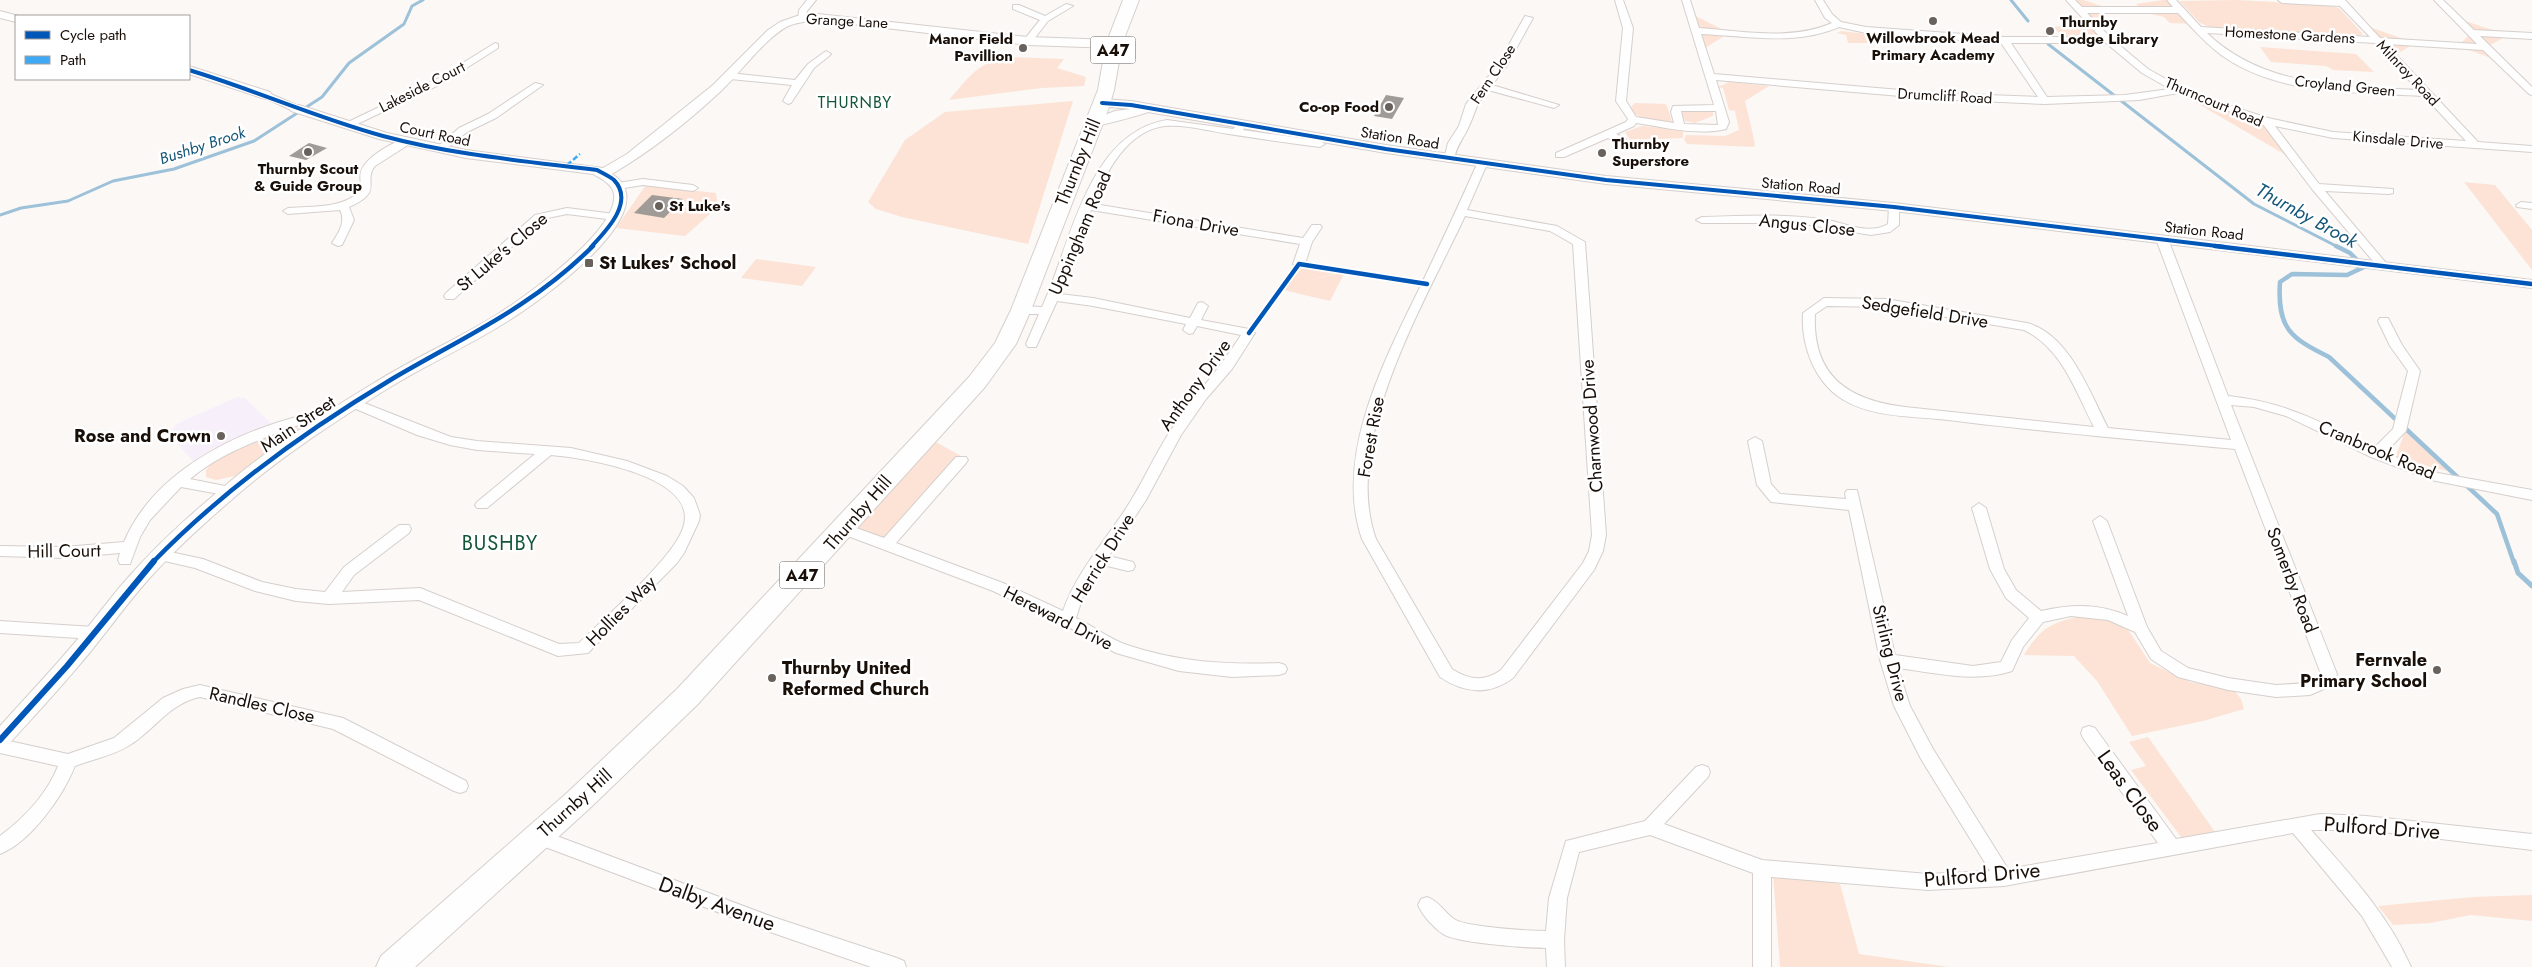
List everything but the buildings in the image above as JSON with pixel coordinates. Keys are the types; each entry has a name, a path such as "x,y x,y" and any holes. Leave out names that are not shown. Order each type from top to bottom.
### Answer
{"highway":[{"name":"Thurnby Hill","path":"392,967 588,793 685,699 845,529 882,485 977,382 1005,344 1021,310 1098,113 1114,44 1131,0"}],"street":[{"path":"801,18 803,10 812,0"},
{"path":"1619,0 1628,28 1622,101 1633,120"},
{"path":"1633,120 1680,126 1722,127 1724,122 1686,0"},
{"path":"1819,0 1828,16 1838,24 1866,30 2004,40 2108,40"},
{"name":"Thurncourt Road","path":"2070,0 2108,40 2145,71 2179,90 2266,121 2316,187 2382,265"},
{"name":"Croyland Green","path":"2171,0 2217,47 2233,59 2273,77 2315,85 2428,93"},
{"name":"Homestone Gardens","path":"2282,0 2342,2"},
{"path":"2438,0 2532,92"},
{"name":"Milnroy Road","path":"2342,2 2476,146"},
{"path":"1028,40 1045,19 1068,6"},
{"path":"1016,7 1045,19"},
{"path":"2078,10 2180,10"},
{"path":"0,14 15,19"},
{"name":"Grange Lane","path":"604,172 632,157 730,76 772,32 784,24 801,18 818,17 867,21 1028,40 1114,44"},
{"name":"Fern Close","path":"1449,159 1453,143 1464,126 1471,104 1501,67 1526,21 1539,26"},
{"path":"1695,31 1796,36 1820,32 1838,24"},
{"name":"Homestone Gardens","path":"2201,30 2486,47"},
{"path":"2472,33 2532,36"},
{"path":"2004,40 2045,101"},
{"name":"Lakeside Court","path":"347,125 440,81 495,46"},
{"path":"788,101 798,83 811,66 826,54"},
{"path":"190,70 266,95"},
{"path":"730,76 798,83"},
{"name":"Drumcliff Road","path":"1710,78 1947,98 2045,101 2128,98 2179,90"},
{"path":"441,148 463,130 492,116 538,85"},
{"path":"1485,86 1543,97 1554,105"},
{"name":"Court Road","path":"266,95 311,114 407,141 493,158 588,168 604,172"},
{"name":"Station Road","path":"1098,113 1118,103 1170,111 1239,128 1320,144"},
{"path":"1680,126 1676,112 1677,108 1720,108"},
{"name":"Station Road","path":"1098,113 1170,111"},
{"path":"1560,155 1630,124 1633,120"},
{"name":"Kinsdale Drive","path":"2266,121 2333,135 2532,149"},
{"name":"Station Road","path":"1140,132 1166,123 1239,128 1482,164 1606,180 1894,207 2532,284"},
{"name":"Uppingham Road","path":"1032,344 1053,297 1100,174 1120,149 1140,132"},
{"path":"1608,134 1622,141"},
{"path":"288,211 343,206 355,201 367,187 367,170 370,166 407,141"},
{"name":"Forest Rise","path":"1481,686 1457,681 1446,673 1369,539 1362,519 1364,469 1378,392 1386,369 1462,212 1482,164"},
{"path":"604,172 618,186 643,182 693,188"},
{"name":"Main Street","path":"0,740 161,555 230,491 298,439 354,403 522,305 596,244 615,217 622,199 618,186"},
{"path":"2316,187 2389,191"},
{"path":"338,243 349,223 349,215 343,206"},
{"name":"Fiona Drive","path":"1087,206 1306,242"},
{"name":"Angus Close","path":"1702,220 1792,221 1827,224 1862,231 1881,231 1893,225 1894,207"},
{"name":"St Luke's Close","path":"450,296 539,217 550,211 564,210 615,217"},
{"name":"Charnwood Drive","path":"1462,212 1553,228 1579,242 1582,254 1599,535 1596,551 1588,566 1507,674 1500,680 1481,686"},
{"path":"1299,264 1306,242 1316,227"},
{"name":"Somerby Road","path":"2100,521 2140,628 2156,655 2184,673 2228,684 2276,691 2310,689 2327,681 2329,674 2162,239"},
{"name":"Anthony Drive","path":"1053,297 1093,302 1191,326 1249,333 1228,366 1201,396 1175,434 1141,497"},
{"name":"Sedgefield Drive","path":"2102,432 2068,362 2044,335 2027,327 1886,303 1824,302 1809,313 1807,328 1820,366 1827,380 1846,396 1885,408 1985,421 2240,446"},
{"path":"1191,326 1202,306"},
{"path":"1021,310 1047,311"},
{"path":"2376,454 2399,431 2414,371 2396,346 2384,321"},
{"name":"Cranbrook Road","path":"2223,400 2254,403 2291,413 2376,454 2436,477 2532,495"},
{"name":"Hollies Way","path":"161,555 198,563 260,587 329,598 420,594 472,613 515,634 558,650 583,650 672,559 684,542 693,514 680,491 667,482 618,463 571,453 484,447 448,441 354,403"},
{"name":"Main Street","path":"178,482 206,458 221,450 296,421"},
{"name":"Stirling Drive","path":"1755,441 1764,485 1776,499 1853,499 1888,660 1902,706 1927,754 2004,878"},
{"path":"482,505 549,450"},
{"path":"887,544 961,460"},
{"path":"178,482 230,491"},
{"name":"Hill Court","path":"0,551 50,554 96,552 127,554 136,530 149,510 178,482"},
{"name":"Herrick Drive","path":"1068,620 1076,595 1141,497"},
{"path":"1979,508 1997,569 2011,594 2038,617"},
{"path":"329,598 349,572 404,529"},
{"name":"Hereward Drive","path":"845,529 998,588 1068,620 1121,649 1179,665 1232,671 1278,668"},
{"path":"1100,558 1128,566"},
{"path":"1888,660 1972,672 2006,668 2017,644 2038,617 2071,610 2110,615 2140,628"},
{"path":"0,627 42,627 54,631 94,633"},
{"name":"Randles Close","path":"68,761 126,740 169,702 190,692 200,690 337,723 460,786"},
{"name":"Leas Close","path":"2089,733 2172,848"},
{"path":"0,746 68,761 64,775 50,795 28,821 0,846"},
{"path":"1556,967 1555,940 1558,898 1572,846 1650,827 1702,772"},
{"name":"Pulford Drive","path":"1650,827 1762,868 1928,882 2004,878 2320,821 2366,823 2532,842"},
{"path":"2296,825 2350,888 2395,950 2402,967"},
{"name":"Dalby Avenue","path":"538,837 869,963 897,967"},
{"path":"1762,868 1762,967"},
{"path":"1427,905 1450,928 1517,939 1555,940"}],"shaded area":[{"path":"2070,0 2083,0 2114,10 2091,23 2107,39 2064,40 2054,27 2068,25 2063,18 2085,17"},
{"path":"2171,0 2195,24 2170,23 2164,17 2146,13 2136,4"},
{"path":"2237,0 2327,5 2339,8 2363,34 2356,37 2215,29 2200,23 2179,1"},
{"path":"1690,13 1729,33 1702,50"},
{"path":"2462,20 2508,35 2487,47 2502,62 2458,46 2472,32"},
{"path":"2364,25 2415,43 2394,56"},
{"path":"1841,31 1866,34 1869,43 1848,43 1846,35 1837,33"},
{"path":"2260,47 2356,54 2374,72 2333,70 2326,66 2271,62"},
{"path":"1011,57 1064,59 1057,68 1086,77 1084,86 1042,88 949,100 969,77 982,66 999,59"},
{"path":"1729,82 1769,86 1745,101 1755,144 1754,147 1687,144 1684,139 1686,135 1725,136 1739,130 1735,111 1729,110 1723,88 1718,87"},
{"path":"1073,101 1028,244 902,217 876,209 868,202 905,140 945,112"},
{"path":"2195,102 2209,102 2266,121 2296,161"},
{"path":"1635,103 1665,104 1672,122 1655,121 1638,116 1629,109"},
{"path":"1687,110 1711,110 1713,116 1695,123 1685,121 1682,112"},
{"path":"1642,126 1683,130 1683,138 1630,140 1625,132"},
{"path":"2464,182 2495,185 2532,230 2532,270"},
{"path":"646,185 716,193 718,207 685,236 616,228"},
{"path":"756,259 816,267 802,286 741,278"},
{"path":"1299,264 1343,272 1293,284 1345,272 1330,301 1279,289"},
{"path":"237,397 245,398 272,424 212,449 193,461 169,434 176,424"},
{"path":"312,419 314,420 235,476 216,480 206,477 206,470 214,460"},
{"path":"2405,432 2410,434 2452,472 2395,458"},
{"path":"934,441 963,457 887,544 853,532"},
{"path":"2081,616 2112,621 2129,631 2150,663 2190,682 2234,690 2241,699 2244,709 2203,721 2132,736 2097,681 2074,656 2024,655 2036,638 2047,628 2061,621"},
{"path":"2148,737 2220,839 2184,841 2131,770 2146,766 2129,742"},
{"path":"1773,873 1840,884 1859,954 1949,967 1780,967"},
{"path":"2532,895 2532,921 2471,915 2430,923 2393,925 2378,906 2473,897"}],"waterway":[{"name":"Bushby Brook","path":"0,215 21,208 68,201 113,181 174,169 254,141 322,97 349,63 404,24 412,6 423,0"},
{"name":"Thurnby Brook","path":"2011,0 2028,21"},
{"name":"Thurnby Brook","path":"2048,44 2254,204 2338,247"},
{"name":"Thurnby Brook","path":"2338,247 2350,253 2364,267 2347,275 2292,274 2280,282 2281,310 2289,330 2304,344 2329,357 2497,514 2514,563"},
{"path":"2514,561 2518,573 2532,586"}],"marked path":[{"path":"567,165 580,154"}],"cycle path":[{"path":"0,740 67,666 150,565 230,491 283,450 339,412 393,379 512,312 591,248 614,221 620,207 621,193 614,181 597,170 466,154 384,136 311,114 239,85 190,70"},
{"path":"1102,103 1131,105 1386,149 1606,180 1894,207 2532,284"},
{"path":"1249,333 1299,264 1427,284"}],"place":[{"name":"Willowbrook Mead Primary Academy","path":"1933,21"},
{"name":"Thurnby Lodge Library","path":"2050,31"},
{"name":"Manor Field Pavillion","path":"1023,48"},
{"name":"Co-op Food","path":"1389,107"},
{"name":"Thurnby Scout & Guide Group","path":"308,152"},
{"name":"Thurnby Superstore","path":"1602,153"},
{"name":"St Luke's","path":"659,206"},
{"name":"St Lukes' School","path":"589,263"},
{"name":"Rose and Crown","path":"221,436"},
{"name":"Fernvale Primary School","path":"2437,670"},
{"name":"Thurnby United Reformed Church","path":"772,678"}],"district":[{"name":"THURNBY","path":"855,102"},
{"name":"BUSHBY","path":"500,543"}]}
